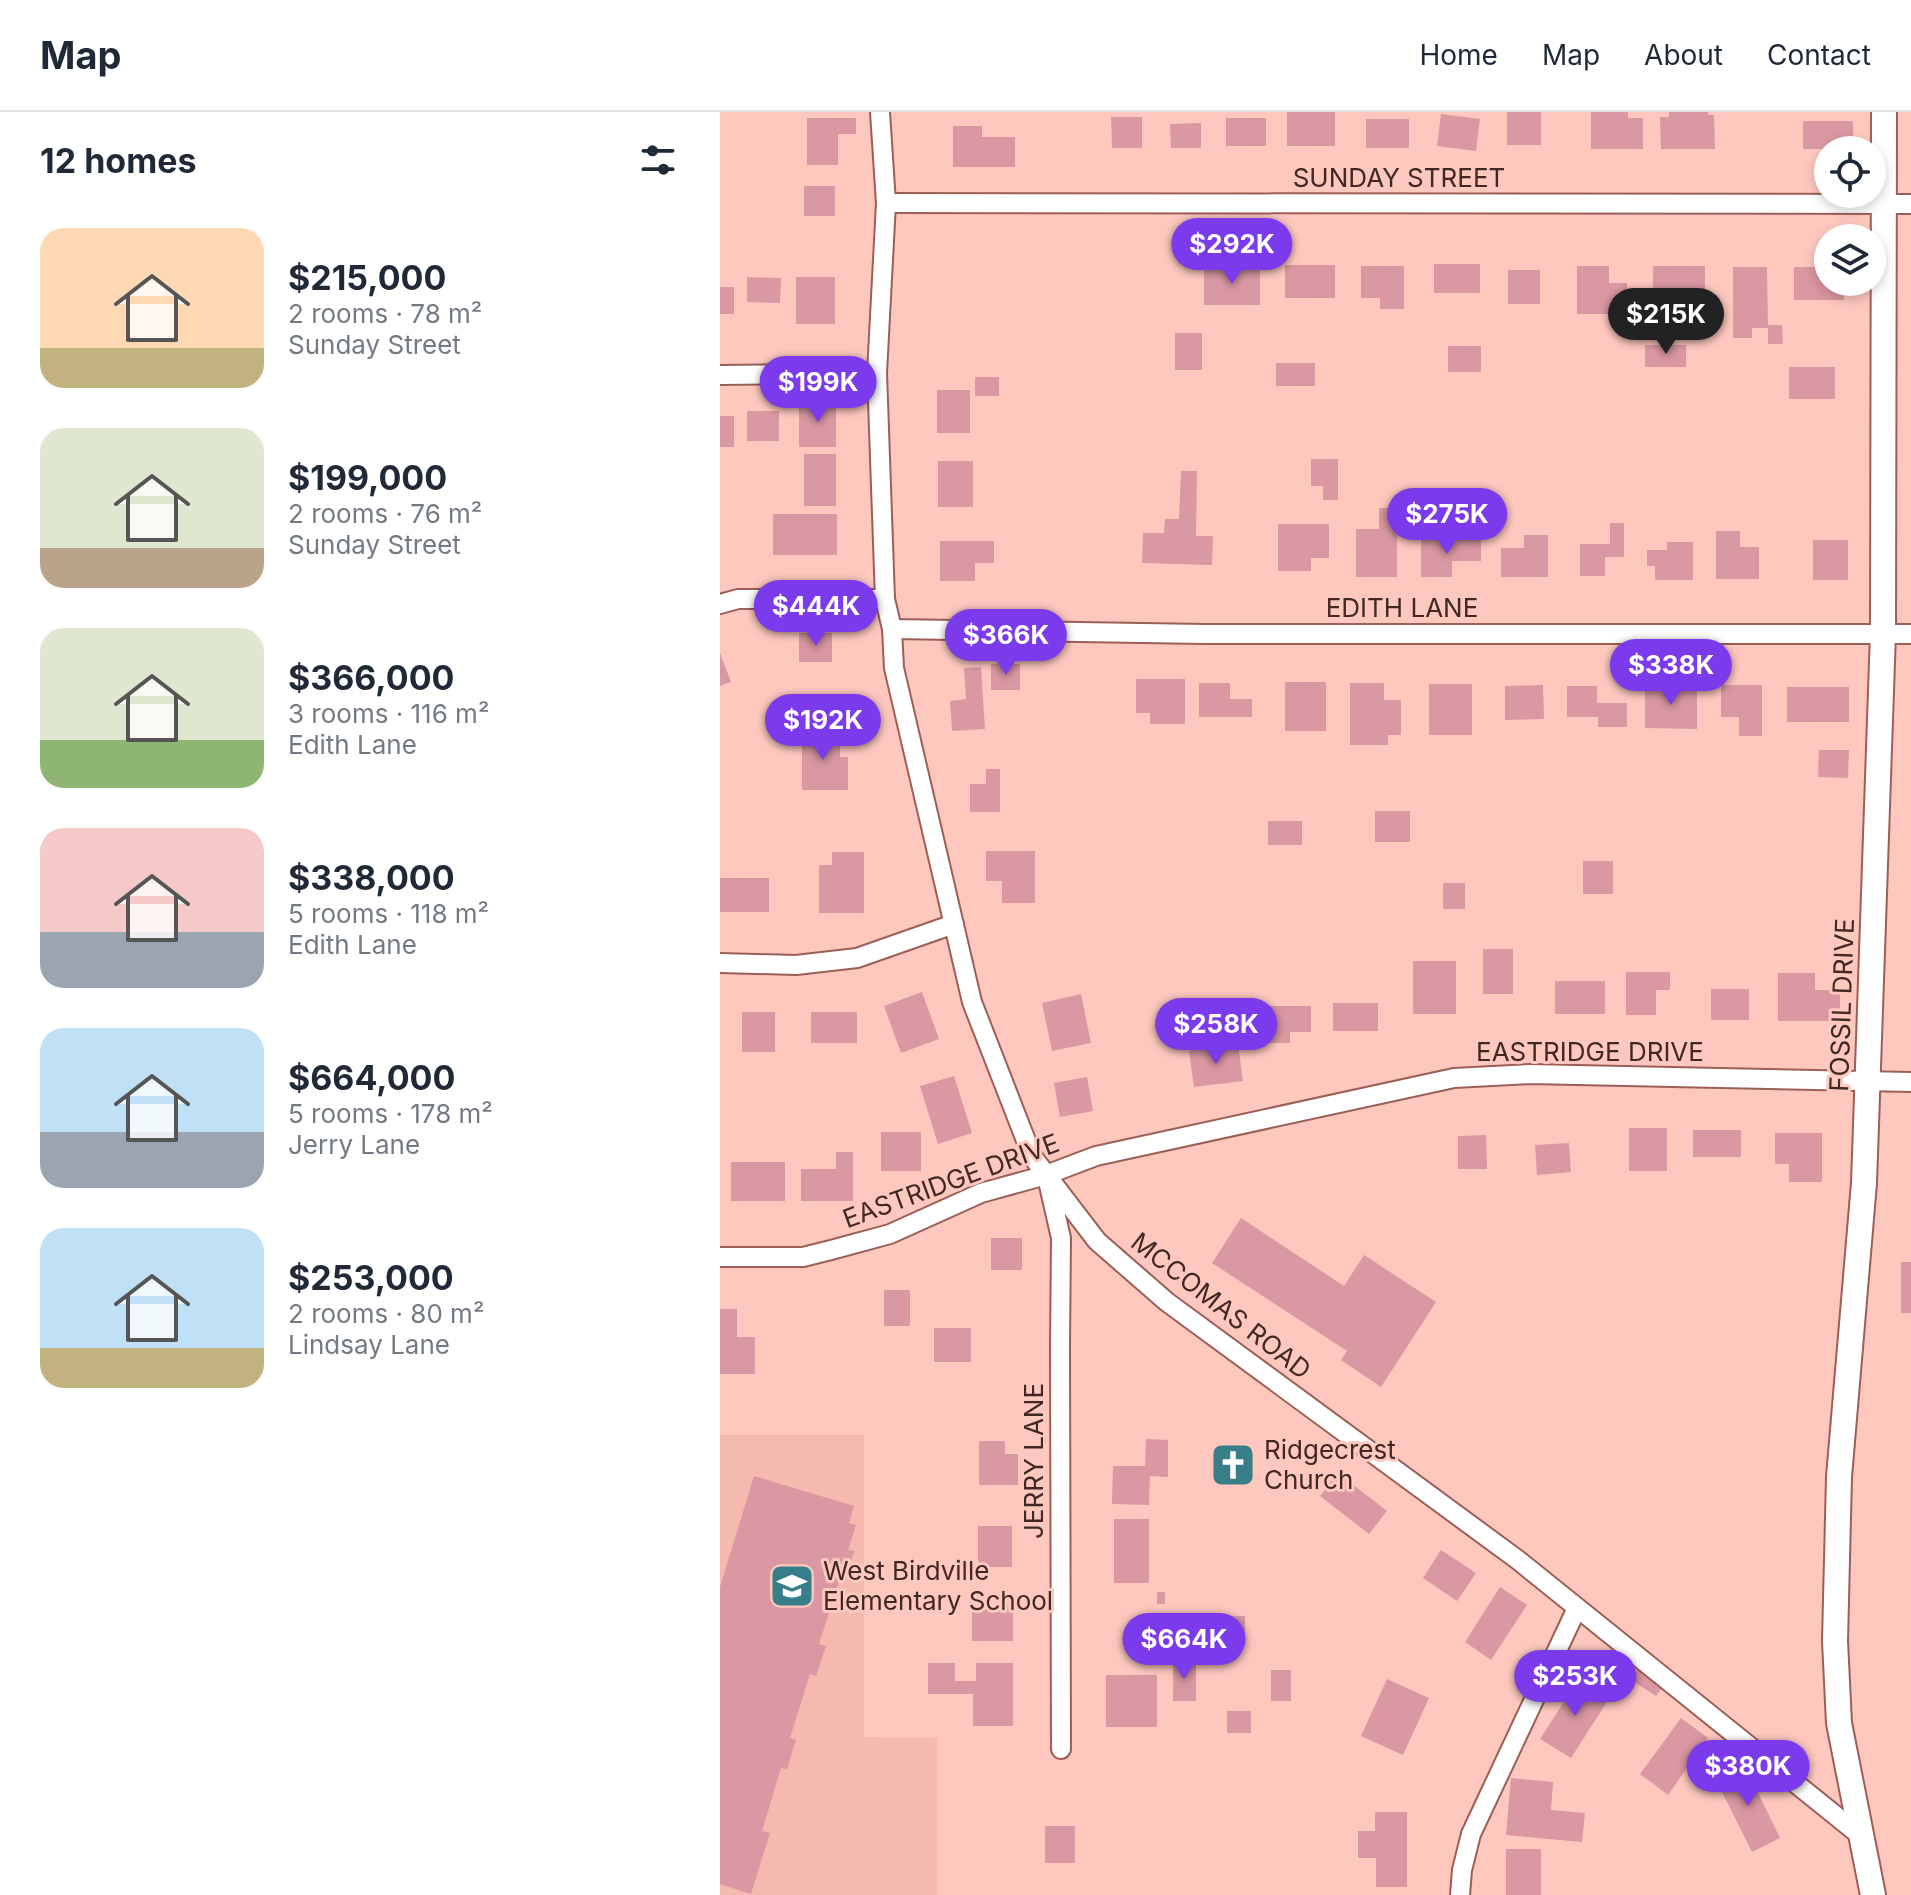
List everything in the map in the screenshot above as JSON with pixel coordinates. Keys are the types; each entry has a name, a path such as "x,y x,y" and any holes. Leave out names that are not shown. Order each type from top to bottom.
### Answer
{"street":[{"name":"MCCOMAS ROAD","path":"880,112 886,203 877,373 885,599 892,629 894,668 972,1002 1032,1156 1097,1241 1167,1302 1518,1560 1861,1836"},
{"name":"FOSSIL DRIVE","path":"1884,112 1884,136"},
{"name":"SUNDAY STREET","path":"886,203 1814,204"},
{"name":"SUNDAY STREET","path":"1886,204 1911,204"},
{"name":"FOSSIL DRIVE","path":"1873,1895 1839,1723 1835,1641 1839,1477 1864,1183 1883,633 1884,208"},
{"path":"720,375 877,373"},
{"path":"720,604 738,599 885,599"},
{"name":"EDITH LANE","path":"892,629 1205,634 1911,634"},
{"path":"720,963 796,965 857,958 954,924"},
{"name":"EASTRIDGE DRIVE","path":"720,1257 803,1257 817,1254 890,1234 981,1193 1046,1175 1096,1156 1454,1078 1529,1074 1911,1082"},
{"name":"JERRY LANE","path":"1046,1175 1061,1238 1061,1749"},
{"path":"1460,1895 1462,1870 1471,1834 1577,1608"}],"shaded area":[{"name":"West Birdville Elementary School","path":"720,1435 864,1435 864,1737 937,1738 937,1895 720,1895"}],"building":[{"path":"1287,112 1335,112 1335,146 1287,146"},
{"path":"1507,112 1541,112 1541,145 1507,145"},
{"path":"1591,112 1628,112 1628,118 1643,118 1643,149 1591,149"},
{"path":"1669,112 1708,112 1708,115 1714,115 1715,149 1661,149 1660,117 1669,117"},
{"path":"1441,114 1480,119 1476,151 1437,146"},
{"path":"1111,117 1142,117 1142,148 1112,148"},
{"path":"807,118 856,118 856,134 838,134 838,165 807,165"},
{"path":"1226,118 1266,118 1266,146 1226,146"},
{"path":"1366,119 1409,119 1409,148 1366,148"},
{"path":"1803,121 1853,121 1853,136 1814,136 1814,149 1803,149"},
{"path":"1201,123 1201,148 1171,148 1170,124"},
{"path":"953,126 982,126 982,137 1015,137 1015,167 953,167"},
{"path":"804,186 835,186 835,216 804,216"},
{"path":"1434,264 1480,264 1480,293 1434,293"},
{"path":"1285,265 1335,265 1335,298 1285,298"},
{"path":"1361,266 1404,266 1404,309 1380,309 1380,298 1361,298"},
{"path":"1577,266 1609,266 1609,283 1627,283 1627,314 1577,314"},
{"path":"1653,266 1705,266 1705,298 1653,298"},
{"path":"1733,267 1767,267 1768,328 1752,328 1752,338 1733,338"},
{"path":"1794,267 1814,267 1814,296 1844,296 1844,300 1794,300"},
{"path":"1204,268 1260,268 1260,305 1204,305"},
{"path":"1508,270 1540,270 1540,304 1508,304"},
{"path":"747,277 781,278 780,303 747,302"},
{"path":"796,277 835,277 835,324 796,324"},
{"path":"720,287 734,287 734,314 720,314"},
{"path":"1768,325 1782,325 1783,344 1768,344"},
{"path":"1175,333 1202,333 1202,370 1175,370"},
{"path":"1645,345 1686,345 1686,367 1645,367"},
{"path":"1448,346 1481,346 1481,372 1448,372"},
{"path":"1276,363 1315,363 1315,386 1276,386"},
{"path":"1789,367 1835,367 1835,399 1789,399"},
{"path":"975,377 999,377 999,396 975,396"},
{"path":"937,390 970,390 970,433 937,433"},
{"path":"799,400 836,400 836,447 799,447"},
{"path":"747,411 779,411 779,441 747,441"},
{"path":"720,416 734,416 734,447 720,447"},
{"path":"804,454 836,454 836,506 804,506"},
{"path":"1311,459 1338,459 1338,500 1323,500 1323,486 1311,486"},
{"path":"938,461 973,461 973,507 938,507"},
{"path":"1181,471 1197,471 1196,536 1213,536 1212,565 1142,563 1143,533 1164,533 1165,519 1179,519"},
{"path":"1379,508 1397,508 1397,577 1356,577 1356,529 1379,529"},
{"path":"773,514 837,514 837,555 773,555"},
{"path":"1610,523 1624,523 1624,557 1605,557 1605,576 1580,576 1580,544 1610,544"},
{"path":"1278,524 1329,524 1329,558 1311,558 1311,571 1278,571"},
{"path":"1716,531 1740,531 1740,547 1759,547 1759,579 1716,579"},
{"path":"1524,535 1548,535 1548,577 1501,577 1501,548 1524,548"},
{"path":"1421,540 1481,540 1481,561 1452,561 1452,577 1421,577"},
{"path":"1813,540 1848,540 1848,580 1813,580"},
{"path":"940,541 994,541 994,563 975,563 975,581 940,581"},
{"path":"1667,542 1693,542 1693,580 1655,580 1655,566 1647,566 1647,550 1667,550"},
{"path":"799,633 832,633 832,662 799,662"},
{"path":"720,653 731,682 720,686"},
{"path":"991,664 1020,664 1020,690 991,690"},
{"path":"981,667 985,729 952,731 950,701 966,699 964,668"},
{"path":"1136,679 1185,679 1185,724 1150,724 1150,713 1136,713"},
{"path":"1285,682 1326,682 1326,731 1285,731"},
{"path":"1199,683 1230,683 1230,699 1252,699 1252,717 1199,717"},
{"path":"1350,683 1384,683 1384,700 1401,700 1401,735 1388,735 1388,745 1350,745"},
{"path":"1429,684 1472,684 1472,735 1429,735"},
{"path":"1543,685 1544,719 1505,720 1505,686"},
{"path":"1645,685 1697,685 1697,729 1645,728"},
{"path":"1721,685 1762,685 1762,736 1739,736 1739,717 1721,717"},
{"path":"1567,686 1597,686 1597,703 1627,703 1627,727 1598,727 1598,717 1567,717"},
{"path":"1787,687 1849,687 1849,722 1787,722"},
{"path":"802,731 840,731 840,757 848,757 848,790 802,790"},
{"path":"1819,750 1849,750 1848,778 1818,777"},
{"path":"986,769 1000,769 1000,812 970,812 970,784 986,784"},
{"path":"1375,811 1410,811 1410,842 1375,842"},
{"path":"1268,821 1302,821 1302,845 1268,845"},
{"path":"986,851 1035,851 1035,903 1002,903 1002,881 986,881"},
{"path":"832,852 864,852 864,913 819,913 819,865 832,865"},
{"path":"1583,861 1613,861 1613,894 1583,894"},
{"path":"720,878 769,878 769,912 720,912"},
{"path":"1443,883 1465,883 1465,909 1443,909"},
{"path":"1483,949 1513,949 1513,994 1483,994"},
{"path":"1413,961 1456,961 1456,1014 1413,1014"},
{"path":"1626,972 1670,972 1670,990 1656,990 1656,1015 1626,1015"},
{"path":"1778,973 1815,973 1815,990 1840,990 1840,1021 1778,1021"},
{"path":"1555,981 1605,981 1605,1014 1555,1014"},
{"path":"1711,989 1749,989 1749,1020 1711,1020"},
{"path":"922,992 939,1039 901,1053 884,1006"},
{"path":"1081,994 1091,1043 1052,1051 1042,1003"},
{"path":"1333,1003 1378,1003 1378,1031 1333,1031"},
{"path":"1262,1006 1311,1006 1311,1032 1290,1032 1290,1043 1262,1043"},
{"path":"742,1012 775,1012 775,1052 742,1052"},
{"path":"811,1012 857,1012 857,1043 811,1043"},
{"path":"1238,1044 1243,1081 1194,1087 1189,1051"},
{"path":"954,1076 972,1133 938,1144 920,1086"},
{"path":"1087,1077 1093,1111 1060,1117 1054,1083"},
{"path":"1629,1128 1667,1128 1667,1171 1629,1171"},
{"path":"1693,1130 1741,1130 1741,1157 1693,1157"},
{"path":"881,1132 921,1132 921,1171 881,1171"},
{"path":"1775,1133 1822,1133 1822,1182 1789,1182 1789,1164 1775,1164"},
{"path":"1486,1135 1487,1169 1458,1169 1458,1136"},
{"path":"1569,1143 1571,1172 1537,1175 1535,1145"},
{"path":"836,1152 853,1152 853,1201 801,1201 801,1169 836,1169"},
{"path":"731,1162 785,1162 785,1201 731,1201"},
{"path":"1241,1218 1344,1286 1364,1255 1436,1302 1381,1387 1341,1360 1347,1351 1212,1263"},
{"path":"991,1238 1022,1238 1022,1270 991,1270"},
{"path":"1901,1262 1911,1262 1911,1313 1901,1313"},
{"path":"884,1290 910,1290 910,1326 884,1326"},
{"path":"720,1309 737,1309 737,1337 755,1337 755,1374 720,1374"},
{"path":"934,1328 971,1328 971,1362 934,1362"},
{"path":"1146,1439 1168,1440 1168,1477 1150,1476 1149,1505 1112,1504 1113,1466 1145,1466"},
{"path":"979,1441 1005,1441 1005,1454 1018,1454 1018,1485 979,1485"},
{"path":"1338,1473 1387,1511 1369,1534 1320,1496"},
{"path":"754,1476 854,1506 849,1523 856,1525 848,1550 854,1551 845,1580 840,1578 819,1644 826,1646 816,1676 810,1674 790,1738 796,1740 787,1769 781,1768 762,1831 770,1833 751,1894 720,1884 720,1587"},
{"path":"1114,1519 1149,1519 1149,1583 1114,1583"},
{"path":"978,1526 1012,1526 1012,1567 978,1567"},
{"path":"1441,1550 1476,1573 1457,1601 1423,1578"},
{"path":"1500,1587 1527,1605 1491,1660 1465,1642"},
{"path":"1157,1592 1165,1592 1165,1604 1157,1604"},
{"path":"972,1605 1013,1605 1013,1641 972,1641"},
{"path":"1204,1616 1245,1616 1245,1643 1238,1643 1238,1654 1204,1654"},
{"path":"1173,1661 1196,1661 1196,1701 1173,1701"},
{"path":"928,1663 955,1663 955,1681 976,1681 976,1663 1013,1663 1013,1726 973,1726 973,1694 928,1694"},
{"path":"1638,1669 1664,1685 1656,1696 1631,1680"},
{"path":"1271,1670 1291,1670 1291,1701 1271,1701"},
{"path":"1106,1675 1157,1675 1157,1727 1106,1727"},
{"path":"1580,1677 1610,1697 1571,1758 1540,1739"},
{"path":"1387,1679 1429,1698 1403,1755 1361,1736"},
{"path":"1227,1711 1251,1711 1251,1733 1227,1733"},
{"path":"1681,1718 1708,1738 1668,1795 1640,1774"},
{"path":"1744,1764 1780,1838 1752,1852 1715,1778"},
{"path":"1511,1778 1553,1782 1551,1810 1585,1813 1582,1842 1506,1835"},
{"path":"1375,1812 1407,1812 1407,1887 1376,1887 1376,1858 1358,1858 1358,1831 1375,1831"},
{"path":"1045,1826 1075,1826 1075,1863 1045,1863"},
{"path":"1506,1849 1541,1849 1541,1895 1506,1895"}],"place":[{"name":"Ridgecrest Church","path":"1233,1465"},
{"name":"West Birdville Elementary School","path":"792,1586"}]}
